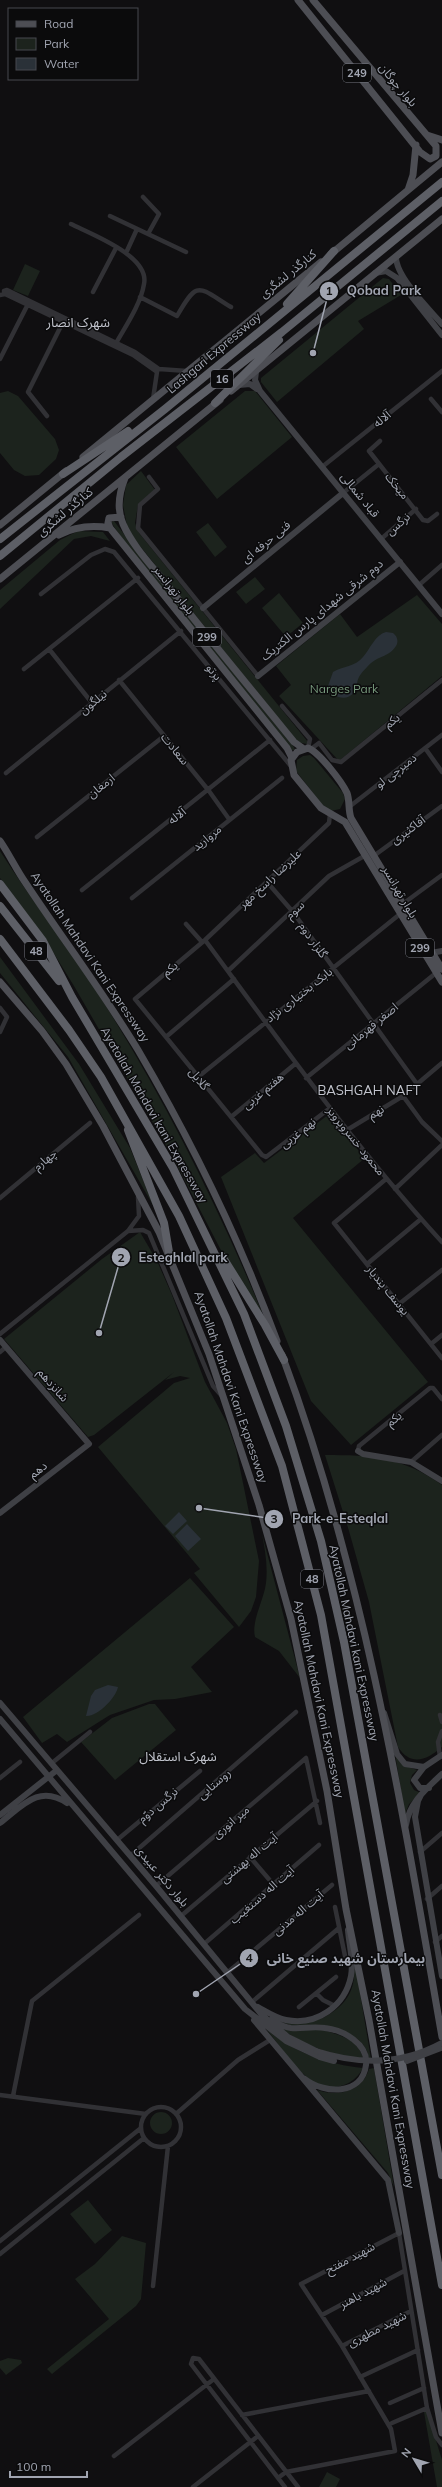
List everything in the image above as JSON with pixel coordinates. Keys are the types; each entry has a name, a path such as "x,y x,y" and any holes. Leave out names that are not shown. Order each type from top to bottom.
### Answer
{"highway":[{"name":"Lashgari Expressway","path":"0,539 165,409 442,182"},
{"name":"Lashgari Expressway","path":"0,556 121,457 323,299 442,201"},
{"path":"270,322 334,251"},
{"path":"216,403 323,299"},
{"path":"63,474 165,409"},
{"path":"0,884 43,941 72,997"},
{"name":"48","path":"0,906 72,997"},
{"name":"Ayatollah Mahdavi Kani Expressway","path":"0,939 69,1030 101,1077 126,1119 179,1216 226,1318 282,1466 321,1615 442,2285"},
{"name":"Ayatollah Mahdavi kani Expressway","path":"72,997 150,1126 206,1232 244,1314 284,1419 331,1578 442,2175"},
{"path":"126,1119 130,1139 164,1223 170,1258"},
{"path":"206,1232 265,1325 284,1360"}],"main road":[{"name":"بلوار چوگان","path":"298,0 425,157 430,158 436,156 436,146 313,0"},
{"path":"427,135 442,140"},
{"path":"408,190 413,174 416,145"},
{"name":"کنارگذر لشگری","path":"0,525 442,162"},
{"name":"کنارگذر لشگری","path":"0,579 442,219"},
{"path":"396,257 399,276 442,334"},
{"path":"374,273 386,272 399,276 442,324"},
{"path":"256,372 255,380 260,391"},
{"path":"239,385 250,384 260,391"},
{"name":"قباد شمالی","path":"260,391 442,614"},
{"name":"بلوار تهرانسر","path":"126,476 119,495 120,517 130,536 207,637 294,742 308,749 345,790 351,818 375,854 404,903 431,953 442,982"},
{"name":"فنی حرفه ای","path":"203,608 343,493"},
{"path":"45,543 68,530 94,525 110,528 108,523 109,518 120,517"},
{"name":"بلوار تهرانسر","path":"110,528 288,748 291,761 301,784 321,808 345,822 400,914 439,971"},
{"name":"دوم شرقی شهدای پارس الکتریک","path":"258,676 400,562"},
{"path":"291,761 308,749"},
{"path":"333,815 349,807"},
{"name":"Ayatollah Mahdavi Kani Expressway","path":"0,841 24,881 92,977 165,1098 215,1198 253,1282 284,1360 325,1481 353,1580 382,1705 442,2038"},
{"path":"431,953 442,951"},
{"name":"Ayatollah Mahdavi Kani Expressway","path":"0,982 42,1031 66,1064 103,1126 159,1232 184,1289 224,1398 261,1511 291,1619 326,1783 346,1909 357,1957 442,2433"},
{"name":"شانزدهم","path":"0,1340 89,1444"},
{"name":"دهم","path":"0,1513 89,1444"},
{"path":"358,1451 363,1454 411,1462 442,1481"},
{"name":"بلوار دکتر عبیدی","path":"0,1703 156,1886 262,2015 288,2038 316,2051 354,2061 383,2061 416,2054 442,2043"},
{"path":"382,1705 400,1760 410,1766 424,1767"},
{"name":"بلوار دکتر عبیدی","path":"0,1719 48,1778 245,2010 286,2041 320,2058 360,2065 386,2064 416,2058 442,2047"},
{"path":"429,1788 420,1788 414,1780 424,1767 441,1756"},
{"path":"0,1815 57,1770"},
{"path":"405,1828 409,1808 441,1778"},
{"path":"0,1823 36,1796 45,1794 53,1795 75,1808"},
{"path":"422,1795 418,1801 415,1817 435,1942 442,1976"},
{"path":"253,2004 277,2018 293,2021 316,2017 335,2006 346,1993 351,1976 352,1963 346,1909"},
{"path":"245,2010 388,2180 399,2233"},
{"path":"262,2015 290,2028 315,2027 336,2030 357,2043 363,2049 366,2059 363,2076 356,2084 336,2090 317,2087 294,2070"},
{"path":"396,2215 400,2198"},
{"path":"396,2215 405,2226"}],"street":[{"path":"143,196 159,214 148,234"},
{"path":"110,216 186,252"},
{"path":"71,224 126,253 143,270 145,283 140,297 115,344"},
{"path":"126,253 137,229"},
{"path":"93,292 116,248"},
{"path":"64,320 26,306 3,295 4,290 7,290 64,320 135,352 159,369 187,372"},
{"path":"140,297 177,316 189,294 196,290 203,290 231,307"},
{"path":"0,359 26,306"},
{"path":"47,416 28,392 64,320"},
{"path":"115,344 157,372 153,399"},
{"name":"آلاله","path":"322,467 442,371"},
{"path":"431,399 442,411"},
{"name":"میخک","path":"380,441 369,451 379,464 426,522 437,514"},
{"path":"343,493 379,464"},
{"path":"149,477 158,489 140,505 138,528 258,676"},
{"name":"نرگس","path":"381,539 416,509"},
{"name":"پرتو","path":"41,594 91,555 105,549 114,552 165,610 270,740 291,761"},
{"path":"419,585 442,565"},
{"path":"24,669 138,578"},
{"path":"161,592 165,610"},
{"name":"نیلگون","path":"6,773 181,631"},
{"path":"49,649 92,703"},
{"name":"سعادت","path":"119,680 209,791 229,819"},
{"name":"یکم","path":"308,749 319,743 332,760 341,762 442,680"},
{"path":"282,706 310,739 308,749"},
{"name":"دمیرچی لو","path":"349,807 442,734"},
{"name":"ارمغان","path":"37,837 164,736"},
{"name":"آلاله","path":"82,890 209,791 270,740"},
{"path":"425,748 442,772"},
{"name":"مروارید","path":"132,898 282,778"},
{"name":"آقاکثیری","path":"375,854 442,806"},
{"name":"علیرضا راسخ مهر","path":"204,941 329,823 333,815"},
{"name":"سوم","path":"228,971 293,912 329,876 366,855"},
{"path":"404,903 442,875"},
{"name":"گلزار دوم","path":"267,882 293,912 417,1084"},
{"name":"بابک بختیاری نژاد","path":"198,1077 400,914"},
{"name":"محمود خسروپرویز","path":"186,924 204,941 228,971 295,1064 386,1179 441,1240"},
{"name":"یکم","path":"135,999 204,941"},
{"name":"اصغر قهرمانی","path":"306,1078 439,971"},
{"path":"166,1037 234,979"},
{"name":"گلایل","path":"135,999 231,1117 266,1157"},
{"path":"0,1008 7,1017 0,1032"},
{"name":"نهم","path":"347,1130 402,1096 442,1063"},
{"name":"هفتم غربی","path":"231,1117 295,1064"},
{"path":"402,1096 422,1122 442,1141"},
{"name":"نهم غربی","path":"266,1157 330,1108"},
{"name":"چهارم","path":"0,1198 90,1123"},
{"path":"395,1189 442,1145"},
{"name":"یوسف پندیار","path":"386,1179 334,1223 442,1358"},
{"path":"0,1334 128,1231 140,1216 138,1194"},
{"path":"367,1264 421,1219"},
{"path":"128,1231 143,1230 148,1233 213,1386 224,1398"},
{"path":"399,1304 442,1270"},
{"path":"431,1344 442,1335"},
{"path":"0,1352 6,1347"},
{"name":"یکم","path":"358,1451 359,1446 432,1388 442,1400"},
{"path":"411,1462 442,1436"},
{"name":"روستایی","path":"130,1856 296,1712"},
{"path":"440,1715 442,1722"},
{"path":"441,1756 438,1742 442,1731"},
{"path":"52,1763 90,1732"},
{"name":"میر انوری","path":"156,1886 306,1758 317,1800"},
{"path":"0,1778 20,1762"},
{"name":"نرگس دوّم","path":"117,1840 200,1771"},
{"path":"317,1800 320,1822"},
{"name":"آیت اله بهشتی","path":"181,1916 317,1800"},
{"path":"420,1852 442,1833"},
{"name":"آیت اله دستغیب","path":"204,1944 320,1845"},
{"path":"250,1858 273,1884"},
{"name":"آیت اله مدنی","path":"228,1972 332,1885"},
{"path":"428,1898 442,1886"},
{"path":"335,1907 345,1956"},
{"path":"13,2096 32,2001 139,1915"},
{"path":"253,2004 339,1928"},
{"path":"435,1942 442,1936"},
{"path":"299,2007 317,1994 336,1977"},
{"path":"317,1994 323,2000 335,2006"},
{"path":"323,2000 327,2012"},
{"path":"176,2114 238,2060 270,2040"},
{"path":"0,2095 146,2114"},
{"path":"0,2241 141,2128 146,2114 151,2110 164,2107 176,2114 181,2125 180,2132 174,2142 168,2146 154,2146 144,2138 141,2128"},
{"path":"0,2254 144,2138"},
{"path":"153,2286 168,2146"},
{"path":"399,2233 427,2408 436,2437 442,2445"},
{"name":"شهید مفتح","path":"322,2315 301,2284 399,2233"},
{"name":"شهید باهنر","path":"322,2315 404,2271"},
{"name":"شهید مطهری","path":"342,2346 411,2311"},
{"path":"278,2478 286,2472 395,2451 391,2429 322,2315"},
{"path":"360,2377 418,2350"},
{"path":"285,2487 206,2385 191,2364 192,2358 198,2358 298,2487"},
{"path":"114,2456 214,2379"},
{"path":"390,2403 424,2388"},
{"path":"242,2415 369,2391"},
{"path":"392,2424 427,2408"},
{"path":"193,2487 258,2436"}],"green space":[{"path":"25,264 40,271 28,296 13,290"},
{"path":"383,278 389,279 401,295 358,321 364,329 277,402 261,382 261,378"},
{"path":"8,391 18,396 55,439 59,450 56,459 39,475 25,476 14,470 0,453 0,393"},
{"path":"245,391 255,391 292,437 217,499 176,447"},
{"path":"141,471 155,490 138,505 135,523 139,533 308,742 307,744 297,742 128,531 123,505 126,485"},
{"path":"114,521 166,589 295,750 291,750 121,537 111,522"},
{"path":"208,523 227,547 215,557 196,532"},
{"path":"78,531 103,532 110,541 91,536 74,539 0,609 0,590 60,540"},
{"path":"255,577 265,589 246,604 236,592"},
{"path":"279,593 303,623 286,637 262,608"},
{"name":"Narges Park","path":"417,595 442,624 442,676 339,761 279,696 291,685 276,666 340,614 357,637"},
{"path":"310,755 343,793 345,799 340,809 331,811 324,807 296,771 297,760 303,756"},
{"path":"0,851 92,984 150,1081 172,1120 212,1201 267,1324 225,1258 171,1154 74,986 40,931 0,878"},
{"path":"0,957 79,1064 130,1148 154,1207 68,1057 0,973"},
{"path":"328,1115 365,1158 293,1218 428,1382 351,1445 311,1401 221,1177 255,1153 264,1163"},
{"path":"140,1232 157,1261 172,1295 205,1382 227,1423 236,1449 259,1561 256,1597 251,1611 239,1627 194,1573 200,1569 98,1447 174,1383 190,1378 180,1376 165,1380 174,1372 94,1435 88,1437 4,1339 102,1259"},
{"path":"325,1455 372,1457 400,1463 414,1468 442,1485 442,1747 425,1758 414,1759 408,1757 398,1747 369,1602"},
{"path":"262,1534 300,1678 279,1651 255,1637 254,1631 256,1617 265,1590 267,1577 266,1558"},
{"path":"190,1578 234,1627 191,1667 212,1692 175,1699 154,1700 110,1715 67,1742 57,1734 42,1743 23,1717"},
{"path":"149,1704 155,1704 176,1730 115,1780 81,1742 112,1718"},
{"path":"395,1754 405,1766 417,1770 412,1775 410,1783 414,1790 421,1793 409,1804 405,1814"},
{"path":"354,1967 356,1969 371,2059 369,2059 365,2047 361,2042 346,2032 335,2028 295,2026 286,2024 277,2019 323,2018 330,2014 343,2004 351,1991"},
{"path":"274,2024 311,2028 339,2035 351,2041 359,2049 363,2059 338,2055 316,2048 296,2038"},
{"path":"266,2029 288,2045 312,2056 336,2064 363,2068 352,2081 346,2084 331,2087 315,2083 297,2067"},
{"path":"374,2068 394,2187 388,2173 317,2090 333,2093 348,2091 361,2083 366,2077 369,2069"},
{"path":"161,2112 169,2115 172,2123 169,2131 161,2134 153,2131 150,2123 153,2115"},
{"path":"88,2200 112,2230 95,2244 70,2214"},
{"path":"122,2236 146,2243 141,2299 136,2306 52,2374 47,2369 109,2319 75,2279 95,2264"},
{"path":"8,2358 21,2360 22,2363 6,2375 0,2368 0,2361"},
{"path":"427,2411 442,2460 442,2487 437,2487 424,2412"},
{"path":"327,2472 340,2479 336,2487 319,2487"}],"water":[{"path":"386,632 393,633 396,637 397,642 394,649 371,663 366,668 359,677 356,689 351,695 343,698 336,696 328,686 333,672 353,665 360,660 376,639"},
{"path":"179,1512 187,1521 173,1534 165,1526"},
{"path":"187,1524 201,1539 188,1551 175,1536"},
{"path":"108,1685 118,1687 114,1696 100,1710 86,1716 91,1696 95,1690"}],"place":[{"name":"Qobad Park","path":"313,353"},
{"name":"Esteghlal park","path":"99,1333"},
{"name":"Park-e-Esteqlal","path":"199,1508"},
{"name":"بیمارستان شهید صنیع خانی","path":"196,1994"}],"district":[{"name":"شهرک انصار","path":"78,322"},
{"name":"BASHGAH NAFT","path":"369,1090"},
{"name":"شهرک استقلال","path":"178,1756"}]}
